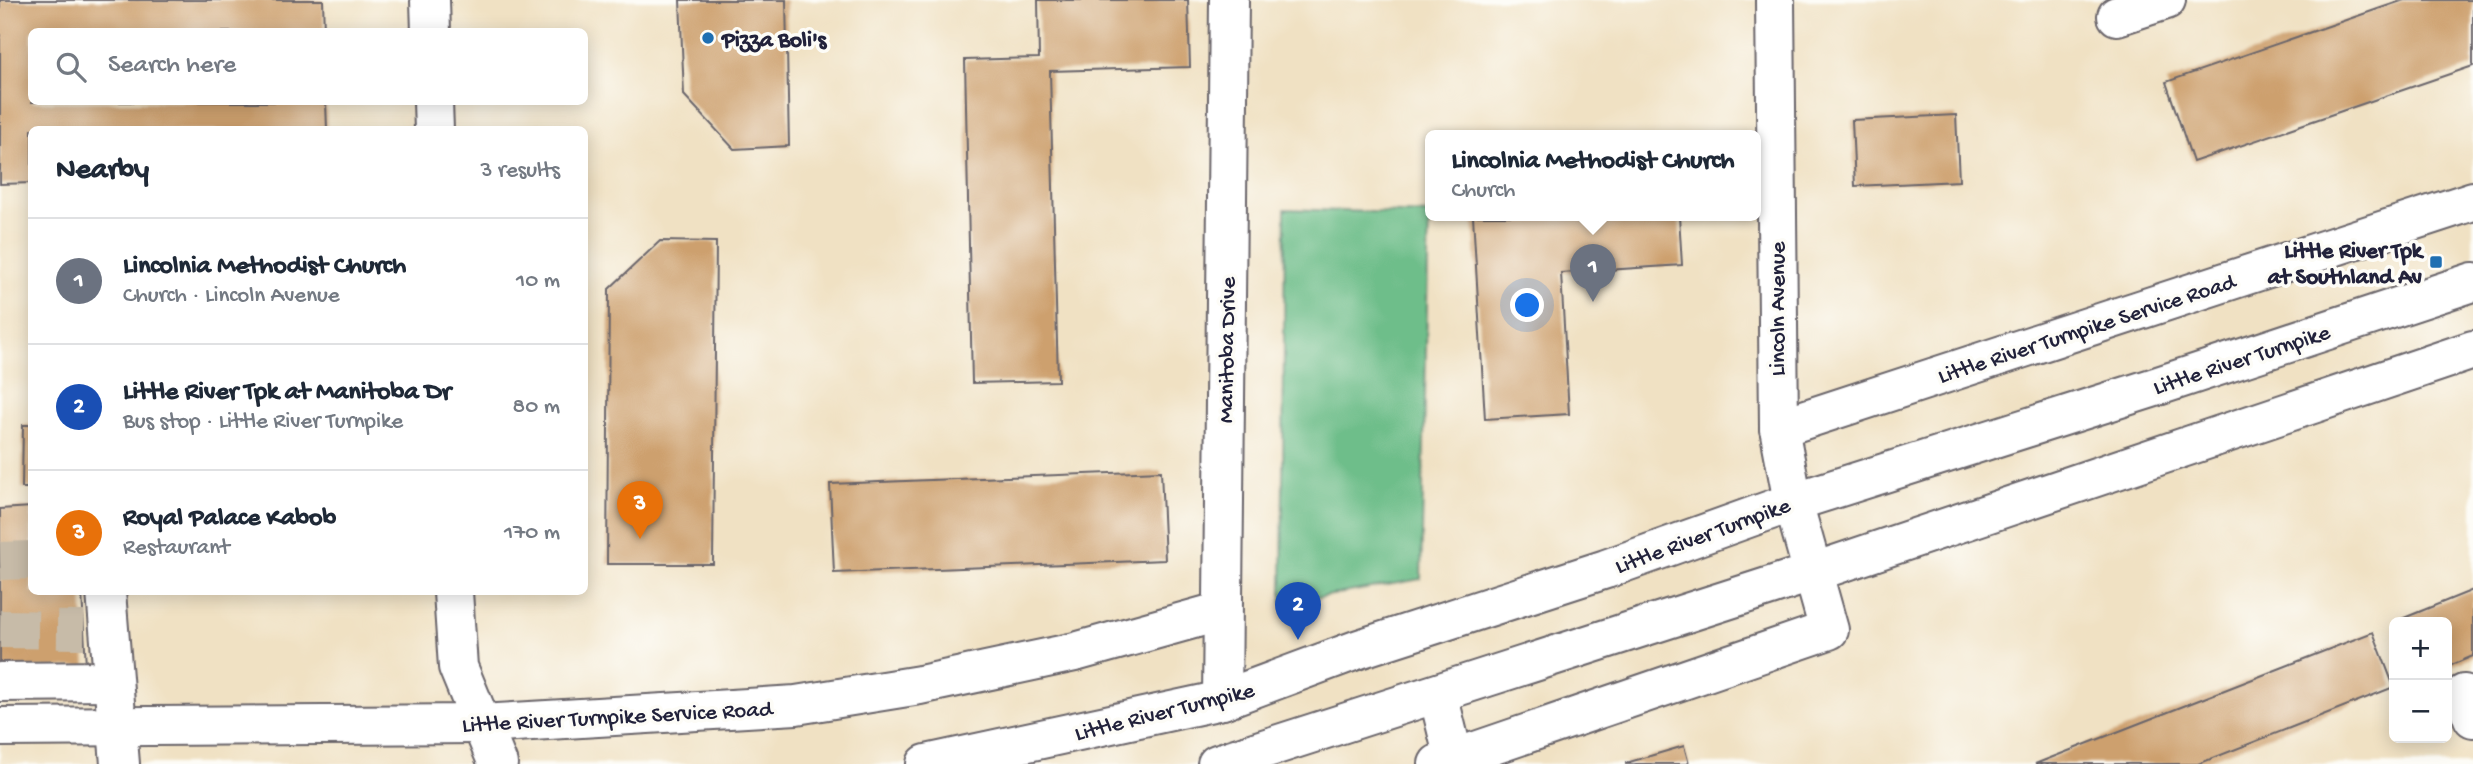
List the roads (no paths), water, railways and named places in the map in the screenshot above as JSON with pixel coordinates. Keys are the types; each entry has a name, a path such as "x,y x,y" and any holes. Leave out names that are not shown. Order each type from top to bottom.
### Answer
{"street":[{"path":"430,0 431,28"},
{"name":"Manitoba Drive","path":"1222,700 1229,0"},
{"name":"Lincoln Avenue","path":"1446,762 1829,630 1793,502 1779,428 1775,0"},
{"path":"2117,16 2166,0"},
{"path":"433,105 434,126"},
{"name":"Little River Turnpike Service Road","path":"1779,428 2473,201"},
{"name":"Little River Turnpike","path":"926,764 1222,700 1359,649 1606,569 1793,502 2473,282"},
{"path":"1230,762 1814,572 2473,350"},
{"path":"105,595 96,630 111,681 120,764"},
{"path":"453,595 458,667 498,764"},
{"name":"Little River Turnpike Service Road","path":"0,726 481,724 796,705 920,685 1075,652 1222,611"},
{"path":"0,682 111,681"},
{"path":"1438,694 1446,762"}],"tunnel":[{"path":"0,561 28,560"},
{"path":"0,629 84,630"}],"place":[{"name":"Pizza Boli's","path":"708,38"},
{"name":"Little River Tpk at Southland Av","path":"2436,262"},
{"name":"Lincolnia Methodist Church","path":"1593,302"},
{"name":"Royal Palace Kabob","path":"640,539"},
{"name":"Little River Tpk at Manitoba Dr","path":"1298,640"}]}
